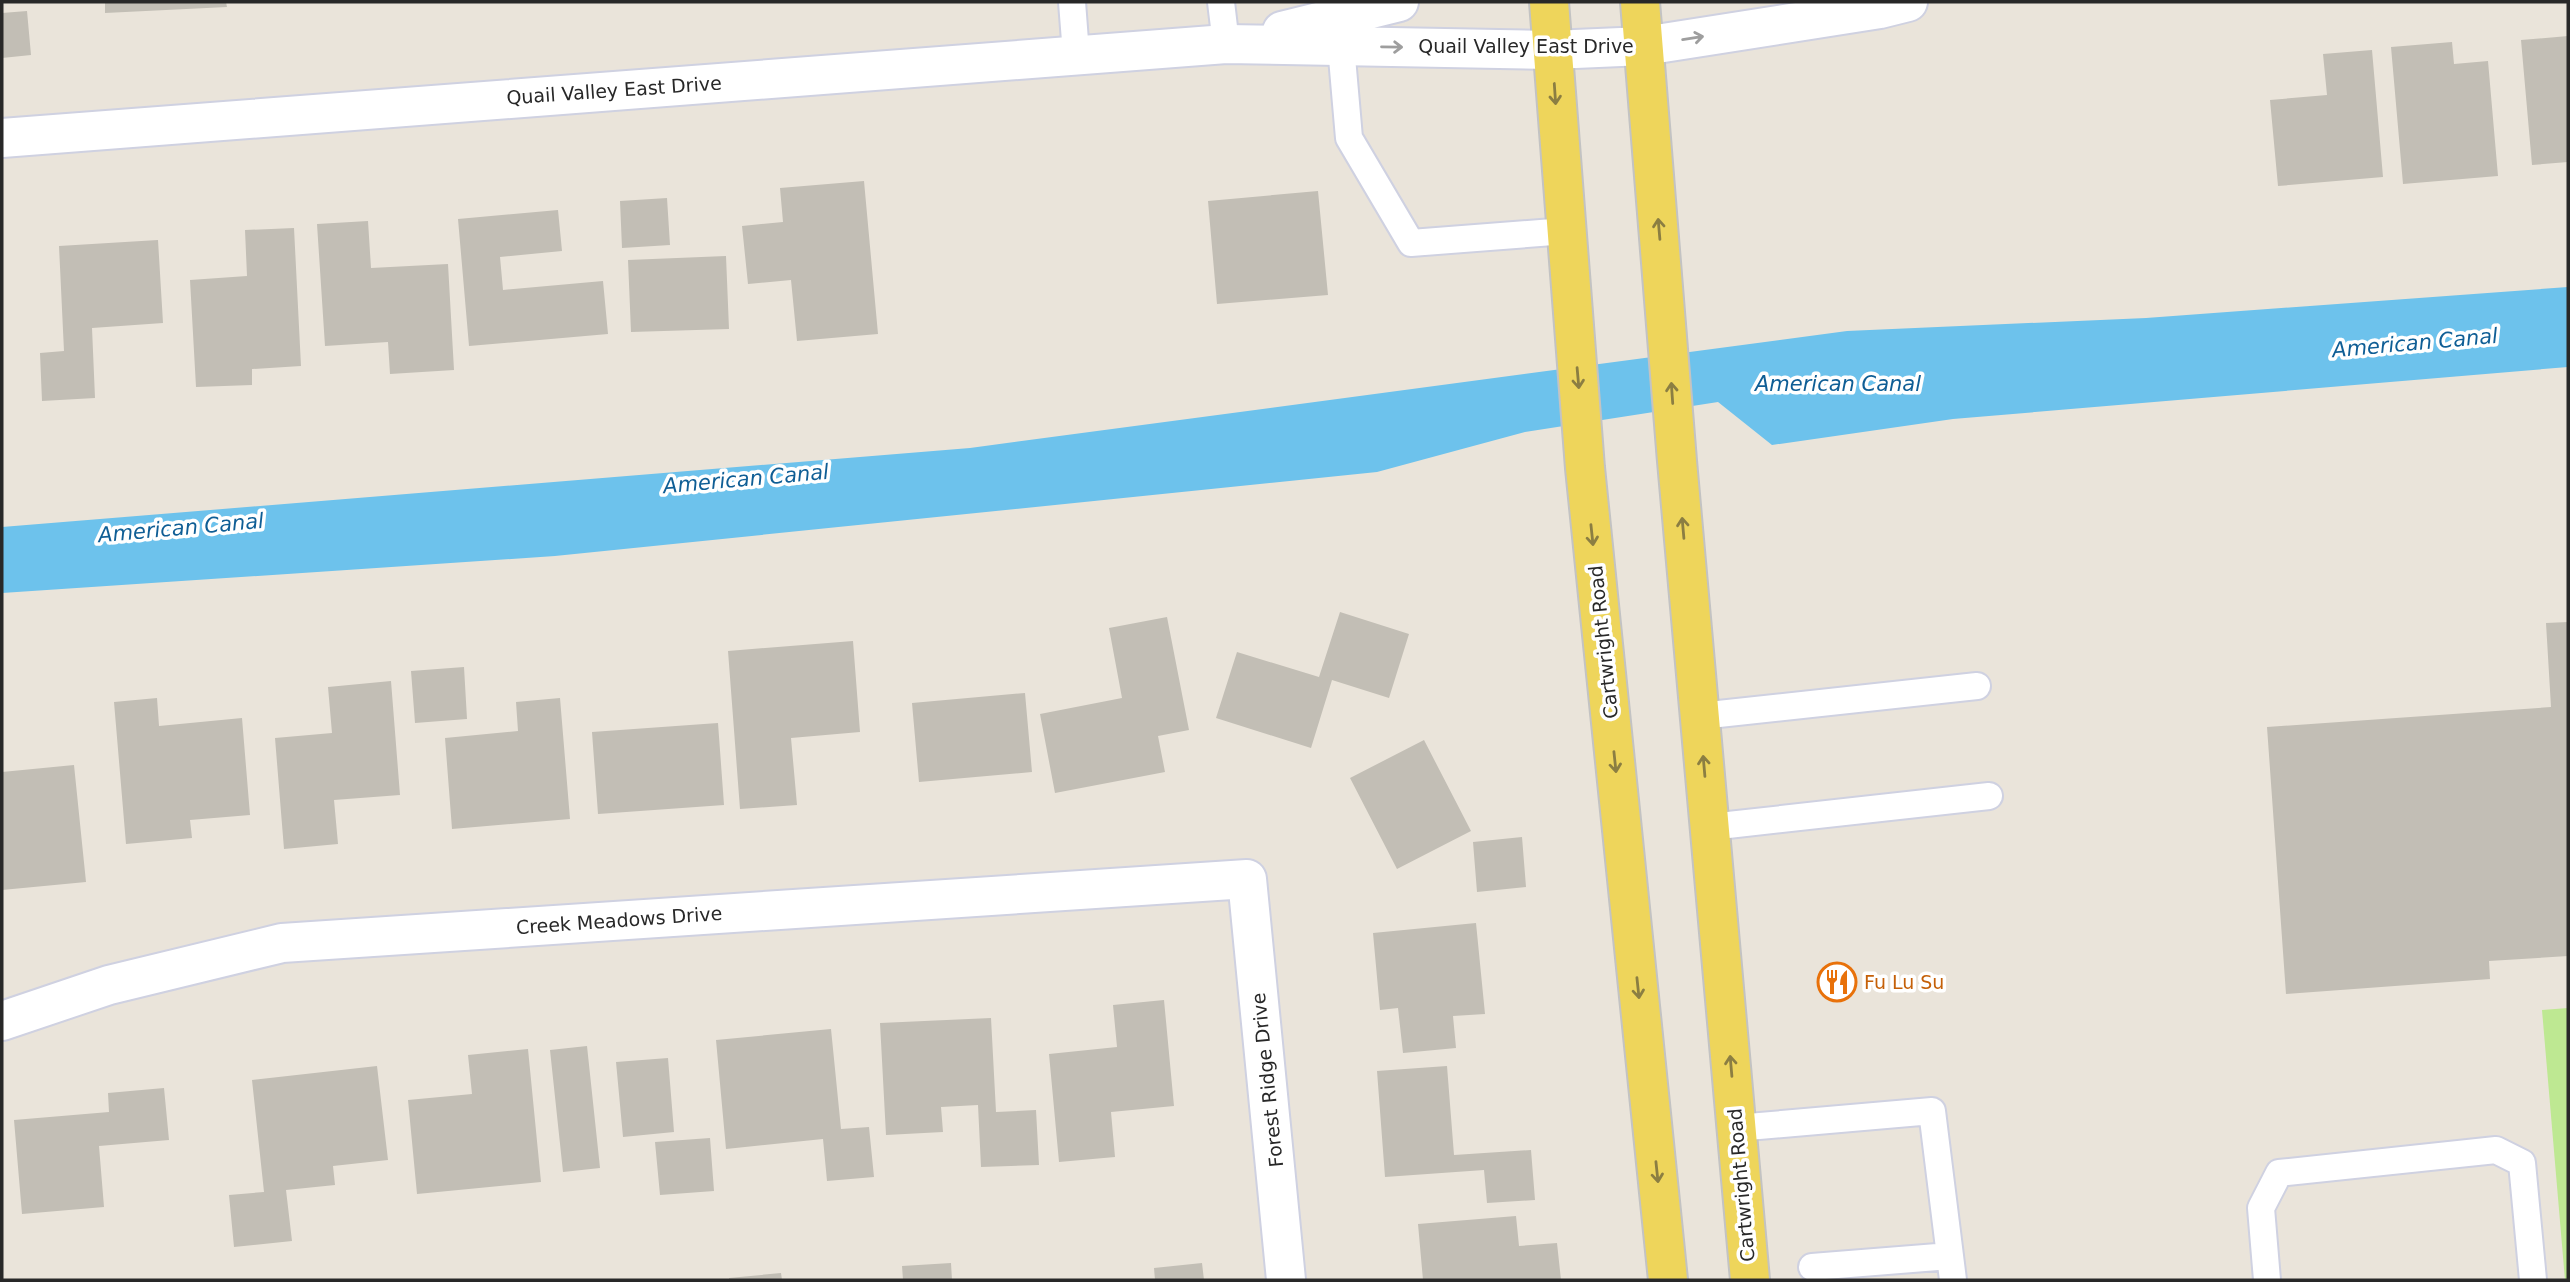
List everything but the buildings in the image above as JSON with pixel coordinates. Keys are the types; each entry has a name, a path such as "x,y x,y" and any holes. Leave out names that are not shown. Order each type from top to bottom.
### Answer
{"main road":[{"name":"Cartwright Road","path":"1549,2 1585,468 1668,1280"},
{"name":"Cartwright Road","path":"1640,2 1677,461 1750,1280"}],"street":[{"name":"Quail Valley East Drive","path":"1226,44 1399,2"},
{"name":"Quail Valley East Drive","path":"2,138 1226,44 1552,50 1644,46 1880,9 1908,2"},
{"name":"Creek Meadows Drive","path":"2,1021 109,985 282,943 1247,879"},
{"name":"Forest Ridge Drive","path":"1247,879 1286,1280"}],"lane":[{"path":"1072,2 1076,54"},
{"path":"1221,2 1226,44"},
{"path":"1341,46 1349,138 1411,243 1566,231"},
{"path":"1700,716 1977,686"},
{"path":"1710,827 1989,796"},
{"path":"1736,1128 1932,1111 1951,1268 1812,1268"},
{"path":"2267,1280 2262,1208 2279,1173 2496,1150 2522,1164 2533,1280"}],"green space":[{"path":"2568,1008 2568,1280 2565,1280 2542,1010"}],"water":[{"name":"American Canal","path":"2568,287 2568,367 1953,419 1772,445 1718,402 1525,432 1377,472 555,556 2,593 2,527 970,448 1847,331 2146,318"}],"place":[{"name":"Fu Lu Su","path":"1837,982"}]}
